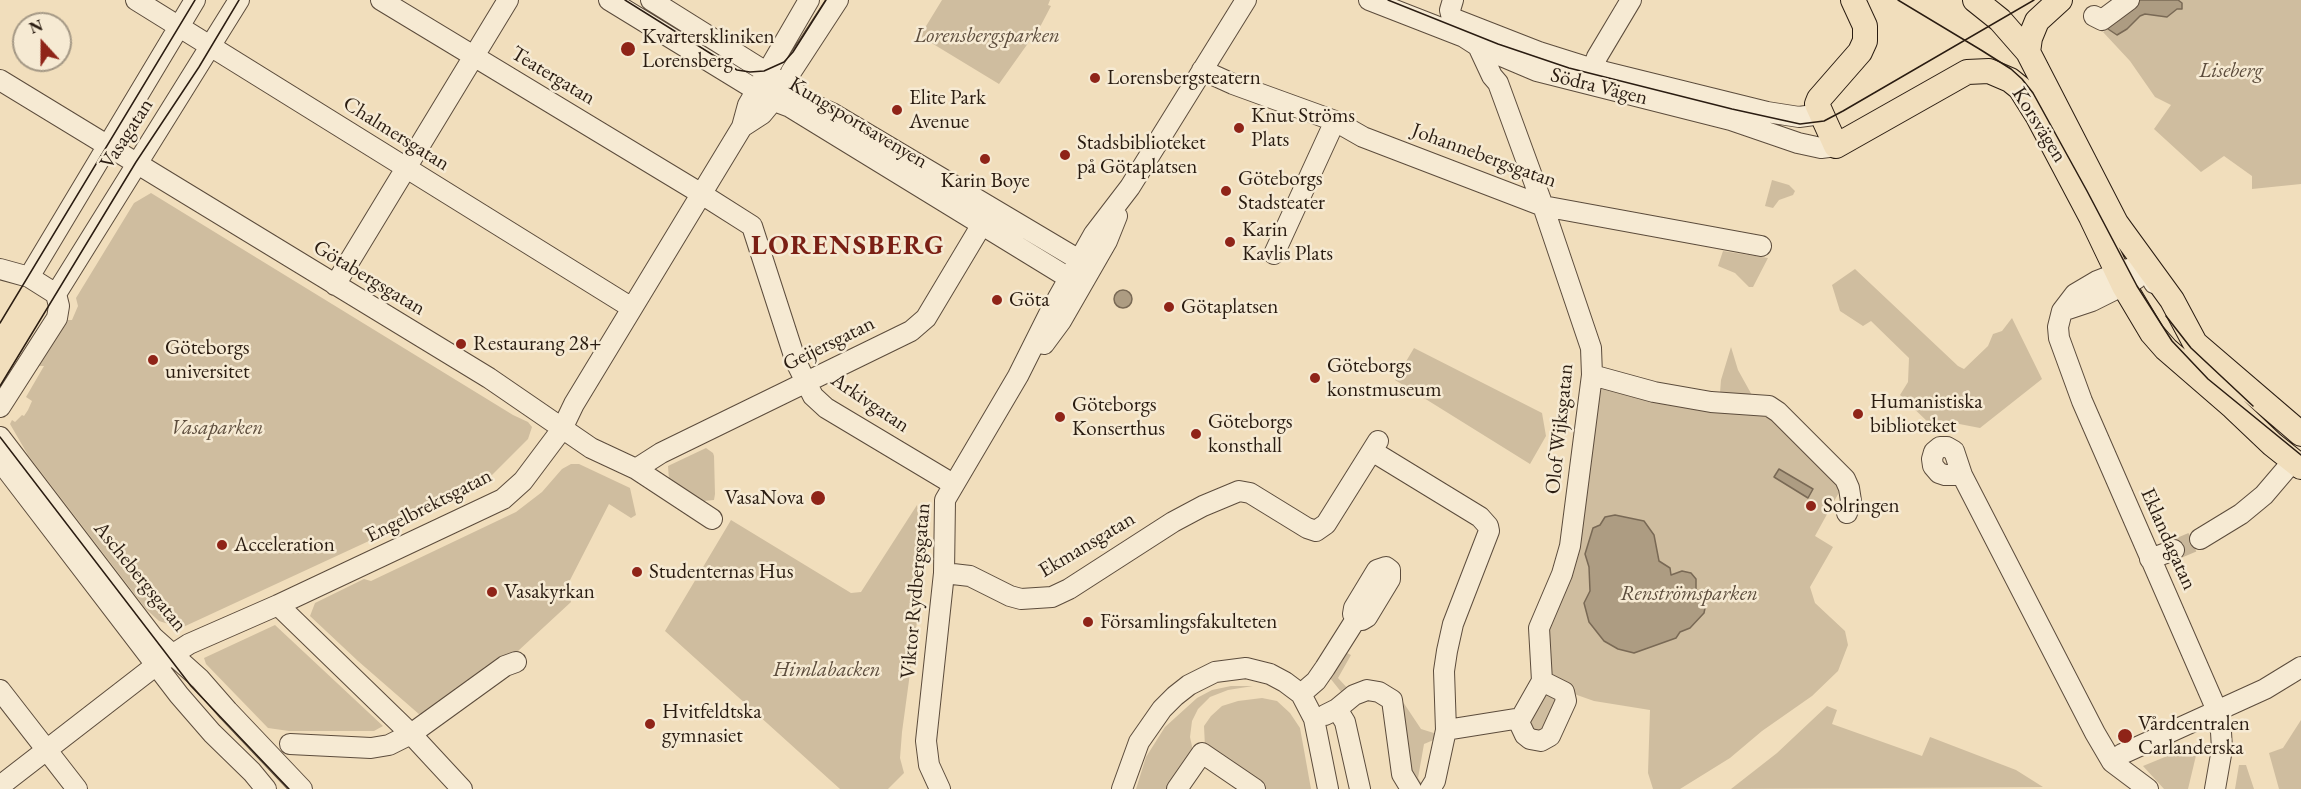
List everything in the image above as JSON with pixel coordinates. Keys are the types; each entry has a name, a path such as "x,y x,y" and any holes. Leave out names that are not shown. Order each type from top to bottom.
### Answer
{"main road":[{"path":"1836,146 1818,108 1819,99 1860,52 1866,33 1853,0"},
{"name":"Korsvägen","path":"1976,0 2000,20 2028,52 2038,96 2088,190 2116,223 2141,317 2166,349 2297,464"},
{"path":"2028,52 2030,38 2037,21 2060,0"},
{"name":"Korsvägen","path":"1836,146 1967,72 1989,71 2038,96"},
{"name":"Korsvägen","path":"2130,270 2172,300 2195,343 2301,434"}],"street":[{"name":"Chalmersgatan","path":"136,0 632,308"},
{"name":"Vasagatan","path":"29,277 195,0"},
{"name":"Vasagatan","path":"56,294 136,162 211,48 239,0"},
{"name":"Teatergatan","path":"381,0 700,193"},
{"path":"335,285 508,0"},
{"name":"Kungsportsavenyen","path":"609,0 774,101 790,107 981,225 1073,285"},
{"name":"Kungsportsavenyen","path":"651,0 814,105 832,113 1085,263"},
{"name":"Engelbrektsgatan","path":"0,786 155,666 189,644 278,605 503,499 523,481 562,429 574,404 742,127 748,105 809,0"},
{"name":"Engelbrektsgatan","path":"742,127 762,114 774,101 838,0"},
{"name":"Viktor Rydbergsgatan","path":"940,789 929,765 927,741 944,573 945,500 1018,376 1061,321 1073,285 1085,263 1107,241 1130,187 1246,0"},
{"name":"Södra Vägen","path":"1369,0 1464,37 1478,46 1537,71 1731,120 1798,143 1821,148 1836,146"},
{"path":"1593,69 1597,57 1631,0"},
{"path":"2094,16 2102,20 2128,0"},
{"name":"Södra Vägen","path":"1453,9 1539,52 1593,69 1767,112 1799,117 1821,114"},
{"name":"Olof Wijksgatan","path":"1478,46 1492,76 1498,83 1591,348 1592,375 1570,546 1562,574 1539,628 1542,681 1527,711 1518,720"},
{"path":"1498,83 1502,66 1514,61"},
{"name":"Johannebergsgatan","path":"1202,70 1233,84 1335,121 1363,137 1543,206 1761,246"},
{"name":"Götabergsgatan","path":"0,80 489,378 591,448 636,469 712,519"},
{"path":"1274,254 1335,121"},
{"name":"Arkivgatan","path":"700,193 752,226 796,362 813,396 826,408 953,484"},
{"name":"Geijersgatan","path":"636,469 661,453 911,331 926,318 993,207"},
{"path":"0,269 29,277 56,294 59,306 57,318 1,408"},
{"name":"Eklandagatan","path":"2130,270 2074,308 2062,311 2058,327 2059,338 2150,559 2217,712 2222,749 2215,789"},
{"path":"1592,375 1654,392 1711,402 1769,406 1778,412 1845,479 1851,501 1847,513"},
{"name":"Aschebergsgatan","path":"0,437 153,637 200,679 302,789"},
{"name":"Ekmansgatan","path":"944,573 970,576 1010,596 1035,599 1052,597 1069,589 1127,550 1203,506 1235,491 1250,493 1316,531 1326,524 1375,446 1480,516 1488,525 1489,531 1453,624 1447,651 1444,670 1446,730"},
{"name":"Aschebergsgatan","path":"0,461 155,666 212,733 252,772 261,787"},
{"path":"2199,539 2241,514 2297,464"},
{"path":"1962,475 2112,762 2148,789"},
{"path":"2150,559 2174,549"},
{"path":"278,605 411,734 462,789"},
{"path":"1301,694 1320,675 1356,619"},
{"path":"290,744 371,748 399,741 505,666 516,662"},
{"path":"2112,762 2122,754 2265,689 2301,667"},
{"path":"1122,789 1139,742 1148,727 1175,696 1202,677 1228,669 1256,669 1285,682 1301,694 1314,719 1328,789"},
{"path":"1430,789 1435,781 1446,730 1518,720 1525,735 1530,739 1541,741 1550,736 1566,701 1564,692 1542,681"},
{"path":"0,690 77,789"},
{"path":"1314,719 1337,709 1354,695 1367,690 1379,692 1392,700 1402,774 1411,789"},
{"path":"1337,709 1348,730 1360,789"},
{"path":"1177,789 1202,753 1255,789"}],"green space":[{"name":"Lorensbergsparken","path":"942,0 1050,0 1048,5 1051,6 1041,25 999,84 920,36"},
{"name":"Liseberg","path":"2140,0 2301,0 2301,184 2252,189 2252,176 2224,156 2201,172 2154,129 2171,105 2155,97 2130,61 2103,32 2108,29 2105,27"},
{"path":"1772,180 1789,185 1795,191 1793,195 1779,200 1773,208 1765,206"},
{"name":"Vasaparken","path":"151,193 513,415 528,422 532,427 528,439 482,485 451,503 181,628 159,621 146,609 28,455 10,424 12,420 15,422 22,415 24,416 28,410 32,401 26,397 44,366 39,366 66,320 72,320 78,306 76,298 134,203"},
{"path":"1723,251 1768,258 1753,287 1749,287 1735,273 1718,266"},
{"path":"1855,269 1958,366 1964,369 1988,346 1993,334 2002,331 2012,318 2042,379 1980,428 1949,422 1933,427 1900,395 1908,382 1909,358 1871,321 1863,326 1840,311 1832,285"},
{"path":"1731,347 1738,370 1753,397 1720,393 1721,380"},
{"path":"1414,348 1542,413 1546,436 1530,464 1395,380"},
{"name":"Renströmsparken","path":"1601,386 1700,411 1750,413 1771,418 1842,487 1815,536 1833,547 1810,587 1815,603 1845,631 1848,645 1838,671 1812,696 1762,731 1730,758 1680,789 1653,789 1648,773 1650,710 1594,701 1577,695 1545,676 1543,636"},
{"path":"706,448 714,456 715,494 714,500 703,501 669,480 668,466"},
{"path":"571,464 579,464 630,488 636,515 631,518 609,504 568,584 571,602 518,651 420,715 310,616 315,603 364,579 371,581 516,512 542,492 562,469"},
{"name":"Himlabacken","path":"917,505 920,538 919,575 922,585 902,732 900,758 904,773 888,789 840,789 665,631 731,520 851,593 861,592"},
{"path":"275,625 383,726 374,731 289,731 268,728 206,664 204,658"},
{"path":"1345,652 1351,655 1338,678 1350,691 1342,693 1330,678"},
{"path":"1231,686 1253,686 1228,690 1210,697 1198,709 1192,721 1190,737 1193,751 1168,789 1136,789 1146,757 1165,727 1197,698 1212,690"},
{"path":"1543,692 1560,695 1540,736 1527,726"},
{"path":"1262,698 1277,701 1290,713 1300,728 1311,789 1264,789 1205,747 1204,726 1222,706"},
{"path":"1401,699 1421,729 1437,734 1436,739 1424,744 1418,778 1424,787 1411,782"},
{"path":"1827,706 1837,710 1832,724 1922,756 1930,737 2016,770 2043,787 1731,789 1777,753"},
{"path":"2301,720 2301,789 2279,789 2269,753 2283,748"},
{"path":"2199,743 2188,789 2164,789 2143,766"},
{"path":"2239,765 2246,765 2254,789 2235,789"}],"shaded area":[{"path":"2140,0 2178,0 2182,3 2182,9 2177,9 2167,17 2145,14 2140,16 2117,35 2105,27"},
{"path":"1123,290 1129,293 1132,299 1129,305 1123,308 1117,305 1114,299 1117,293"},
{"path":"1779,469 1813,489 1808,498 1774,477"},
{"path":"1615,515 1644,521 1654,535 1659,561 1670,568 1671,575 1682,571 1691,573 1696,579 1696,589 1706,603 1704,613 1690,628 1680,632 1676,638 1634,653 1618,649 1604,641 1589,622 1584,603 1590,591 1589,567 1585,554 1593,528 1600,525 1605,517"}],"tunnel":[{"path":"2174,550 2200,539"}],"tram line":[{"path":"0,323 195,0"},
{"path":"0,386 136,162 199,67 239,0"},
{"path":"625,0 737,70 750,72 764,71 784,62 793,52 826,0"},
{"path":"1388,0 1498,44 1569,68 1800,124 1824,121 1843,111 2034,0"},
{"path":"1898,0 2011,69 2022,79 2033,93 2137,286 2172,341 2208,379 2301,455"},
{"path":"2166,316 2191,348 2253,406"},
{"path":"0,437 191,686 289,789"}],"place":[{"name":"Kvarterskliniken Lorensberg","path":"628,49"},
{"name":"Lorensbergsteatern","path":"1095,78"},
{"name":"Elite Park Avenue","path":"897,110"},
{"name":"Knut Ströms Plats","path":"1239,128"},
{"name":"Stadsbiblioteket på Götaplatsen","path":"1065,155"},
{"name":"Karin Boye","path":"985,159"},
{"name":"Göteborgs Stadsteater","path":"1226,191"},
{"name":"Karin Kavlis Plats","path":"1230,242"},
{"name":"Göta","path":"997,300"},
{"name":"Götaplatsen","path":"1169,307"},
{"name":"Restaurang 28+","path":"461,344"},
{"name":"Göteborgs universitet","path":"153,360"},
{"name":"Göteborgs konstmuseum","path":"1315,378"},
{"name":"Humanistiska biblioteket","path":"1858,414"},
{"name":"Göteborgs Konserthus","path":"1060,417"},
{"name":"Göteborgs konsthall","path":"1196,434"},
{"name":"VasaNova","path":"818,498"},
{"name":"Solringen","path":"1811,506"},
{"name":"Acceleration","path":"222,545"},
{"name":"Studenternas Hus","path":"637,572"},
{"name":"Vasakyrkan","path":"492,592"},
{"name":"Församlingsfakulteten","path":"1088,622"},
{"name":"Hvitfeldtska gymnasiet","path":"650,724"},
{"name":"Vårdcentralen Carlanderska","path":"2125,736"}],"district":[{"name":"LORENSBERG","path":"848,247"}]}
